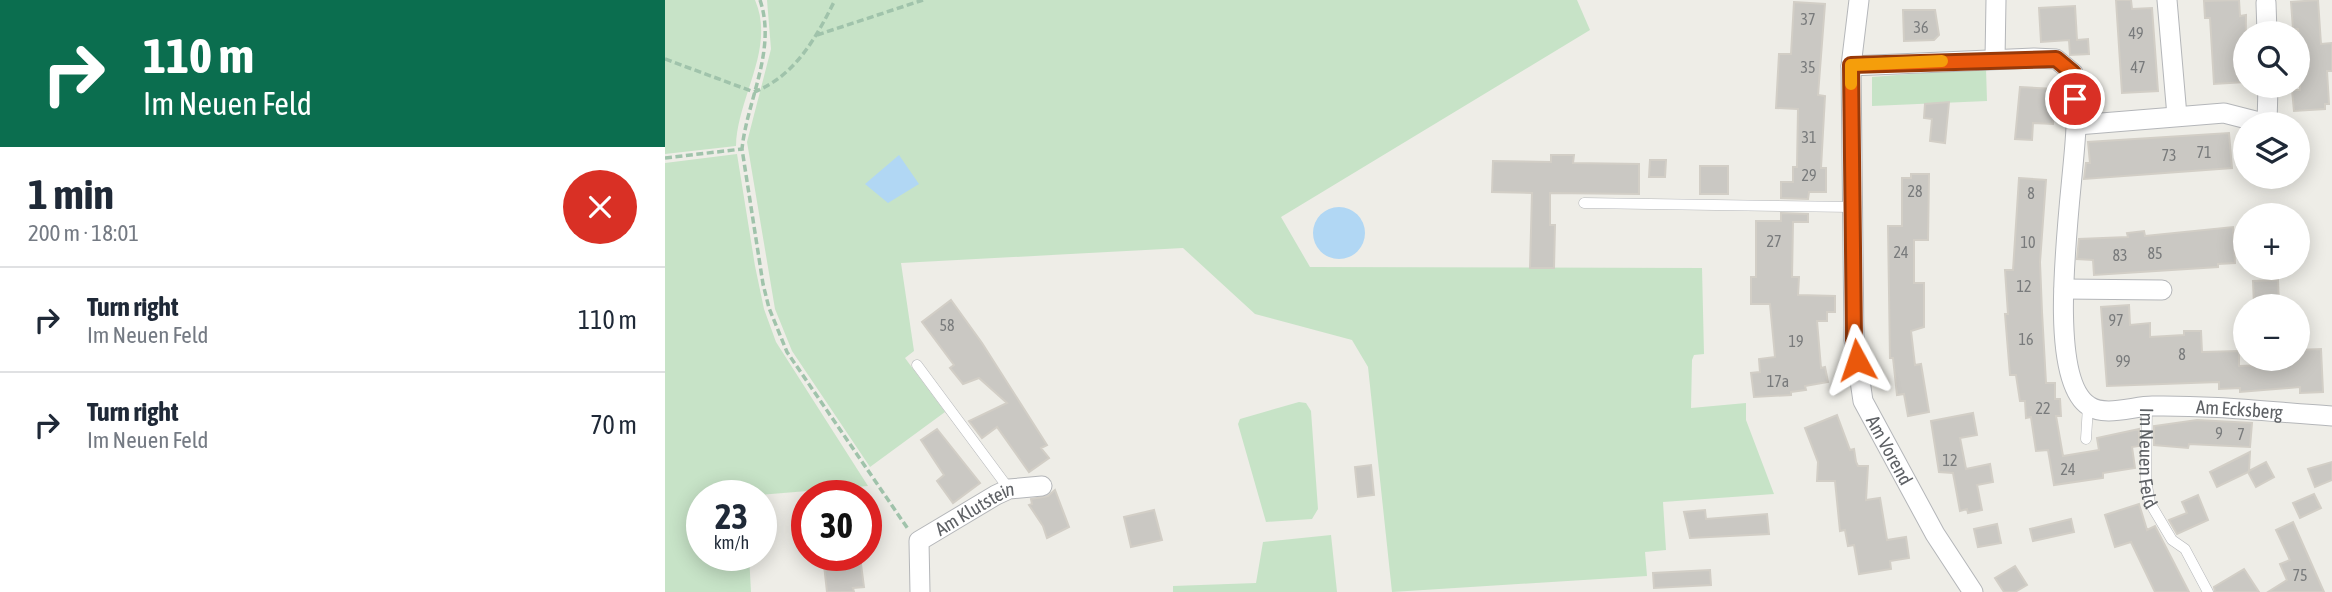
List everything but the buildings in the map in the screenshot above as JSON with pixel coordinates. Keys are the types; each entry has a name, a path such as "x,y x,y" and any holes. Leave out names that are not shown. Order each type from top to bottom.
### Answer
{"street":[{"name":"Am Vorend","path":"1859,0 1851,65 1854,340 1863,401 1935,534 1973,592"},
{"path":"1995,59 1996,0"},
{"path":"2167,0 2177,116"},
{"path":"2266,2 2267,21"},
{"path":"1851,65 2056,59 2073,73 2077,125 2062,313 2066,357 2080,396 2088,406"},
{"path":"2077,125 2224,113 2267,124 2268,98"},
{"path":"2064,289 2162,290"},
{"name":"Im Neuen Feld","path":"2088,406 2101,410 2147,406"},
{"name":"Am Ecksberg","path":"2147,406 2332,416"},
{"name":"Am Klutstein","path":"920,592 919,541 1009,489 1042,486"}],"lane":[{"path":"1584,203 1853,207"},
{"path":"917,365 1009,489"},
{"path":"2086,439 2088,406"},
{"name":"Im Neuen Feld","path":"2147,406 2146,480 2150,503 2172,540 2185,549 2208,592"}],"path":[{"path":"760,0 764,11 765,48 741,149 769,308 787,352 896,515 919,541"},
{"path":"665,59 754,92 782,77 817,35 835,0"},
{"path":"817,35 923,0"},
{"path":"665,158 741,149"}],"green space":[{"path":"665,0 755,0 761,36 754,73 742,110 736,146 665,154"},
{"path":"767,0 1577,0 1590,30 1281,217 1310,267 1702,268 1704,354 1694,355 1692,360 1691,408 1746,403 1746,420 1774,494 1663,502 1666,550 1645,552 1647,576 1392,592 1368,367 1352,340 1255,314 1183,248 901,263 914,351 905,358 945,412 870,467 792,351 775,309 747,142 771,49"},
{"path":"1986,68 1987,101 1872,106 1872,77"},
{"path":"737,154 755,266 764,309 776,342 864,480 791,480 791,492 777,494 777,480 686,480 686,571 750,571 751,592 665,592 665,163"},
{"path":"1299,402 1306,403 1311,411 1318,509 1312,519 1266,522 1238,424 1240,419"},
{"path":"1331,535 1337,592 1173,592 1173,586 1256,583 1263,542"}],"water":[{"path":"899,155 919,184 888,203 865,184"},
{"path":"1339,207 1358,214 1365,233 1358,252 1339,259 1320,252 1313,233 1320,214"}],"slow traffic":[{"path":"1851,84 1851,65 1942,61"}],"route":[{"path":"1857,360 1854,340 1851,65 2056,59 2073,73 2075,99"}]}
